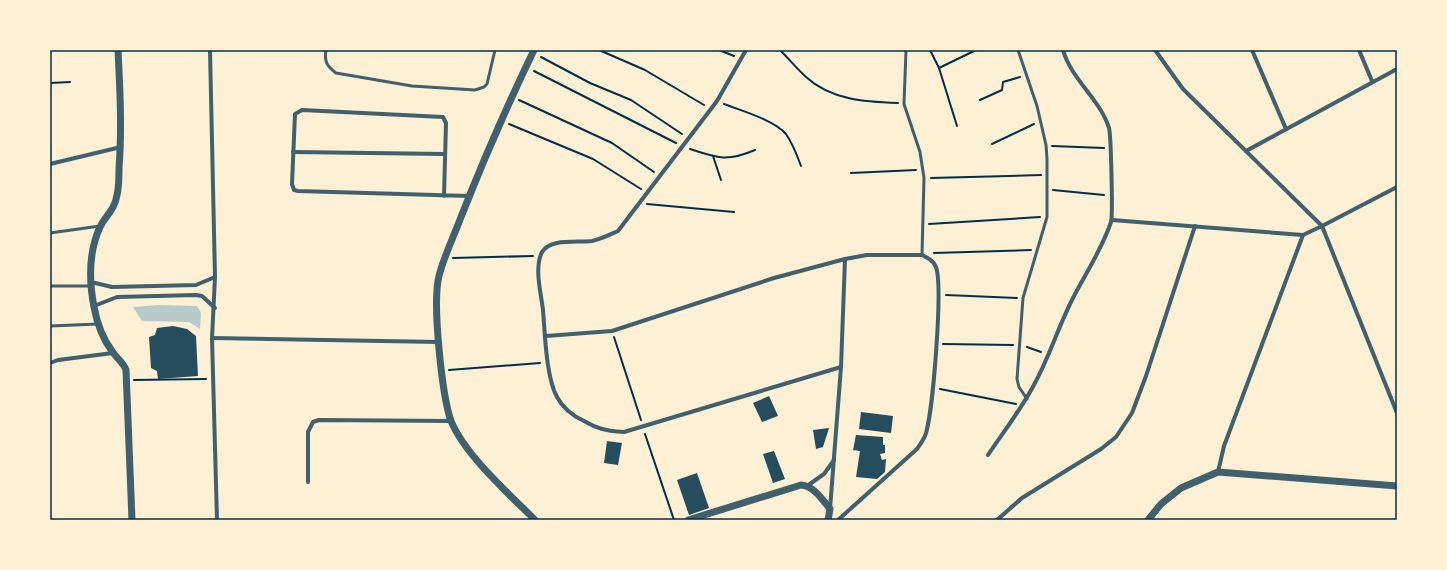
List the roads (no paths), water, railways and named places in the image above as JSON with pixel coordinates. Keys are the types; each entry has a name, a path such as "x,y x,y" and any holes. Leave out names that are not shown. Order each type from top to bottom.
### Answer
{"street":[{"path":"118,50 121,147 118,194 109,216 100,226 92,258 91,284 98,324 113,353 124,363 127,380 132,520"},
{"path":"210,50 215,277 215,308 212,338 217,520"},
{"path":"746,50 711,108 618,231 606,237 592,241 552,244 544,248 540,256 539,274 548,362 553,387 556,396 563,407 576,417 595,428 609,432 624,432 841,367"},
{"path":"988,455 1027,399 1074,297 1094,262 1112,220 1111,148 1109,128 1094,100 1070,66 1063,50"},
{"path":"1155,50 1184,89 1322,226 1397,413"},
{"path":"1252,50 1286,129"},
{"path":"1359,50 1372,81"},
{"path":"533,52 469,196 438,277 437,293 442,371 451,421 460,437 477,459 535,520"},
{"path":"1246,151 1372,81 1397,69"},
{"path":"444,196 446,124 443,117 302,110 295,114 292,184 294,190 298,191 444,196 469,196"},
{"path":"50,164 121,147"},
{"path":"293,152 445,154"},
{"path":"1112,220 1303,234 1322,226 1397,187"},
{"path":"997,520 1022,498 1101,449 1116,437 1132,414 1196,226"},
{"path":"1218,472 1224,446 1303,234"},
{"path":"546,336 612,331 774,278 845,258 867,255 922,254 933,262 938,273 936,344 932,388 925,435 917,449 838,520"},
{"path":"828,520 841,367 845,258"},
{"path":"91,284 112,287 188,285 203,283 215,277"},
{"path":"94,306 116,297 196,295 202,296 215,308"},
{"path":"212,338 439,342"},
{"path":"50,363 58,360 113,353"},
{"path":"308,482 308,432 313,422 319,420 451,421"},
{"path":"688,520 796,486 807,486 824,474 834,460"},
{"path":"1148,520 1161,504 1181,488 1218,472 1397,486"},
{"path":"807,486 818,494 830,509"}],"lane":[{"path":"326,50 325,62 329,68 336,73 412,86 475,90 484,87 487,84 495,50"},
{"path":"906,50 904,104 917,140 924,178 924,225 922,254"},
{"path":"1018,50 1040,120 1046,145 1048,189 1046,217 1024,298 1017,379 1019,387 1027,399"},
{"path":"50,233 100,226"},
{"path":"50,286 91,284"},
{"path":"50,326 98,324"}]}
